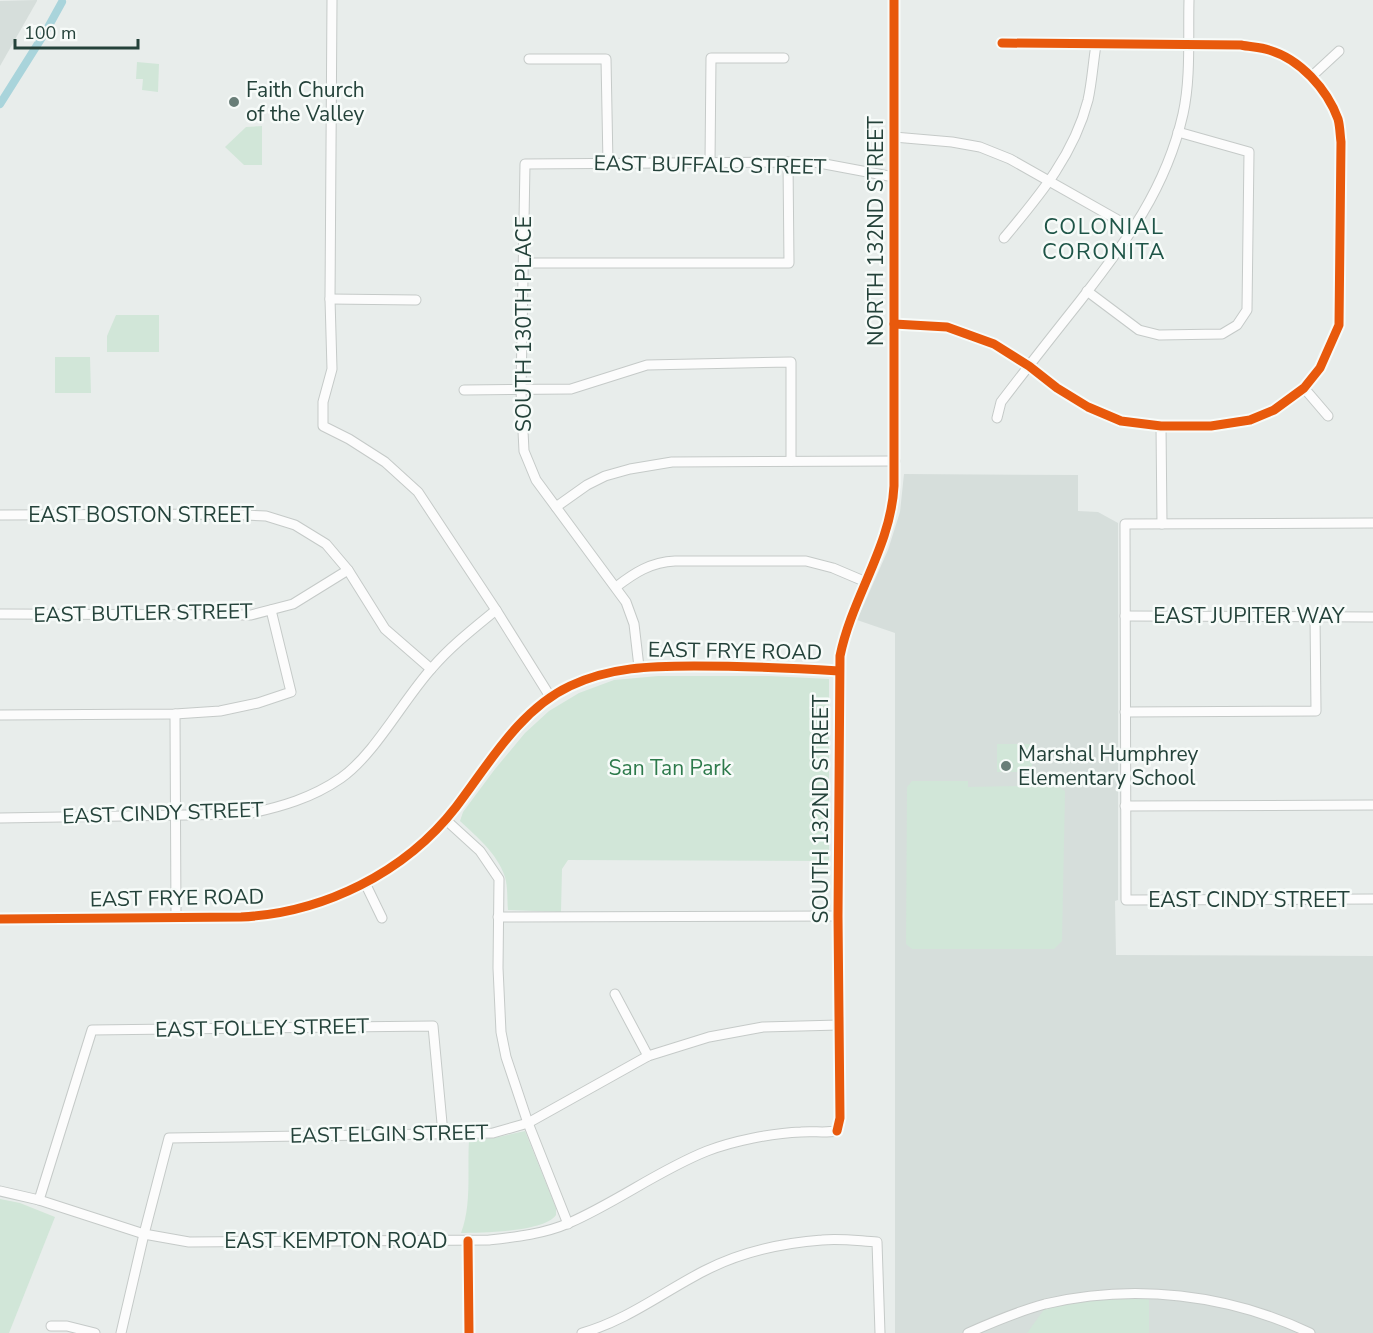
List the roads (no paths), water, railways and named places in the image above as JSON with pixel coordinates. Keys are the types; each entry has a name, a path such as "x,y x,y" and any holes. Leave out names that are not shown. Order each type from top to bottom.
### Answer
{"street":[{"path":"332,0 330,299 332,369 323,402 323,426 349,439 385,462 418,492 551,698"},
{"name":"NORTH 132ND STREET","path":"894,0 895,461"},
{"path":"997,418 1001,402 1110,263 1151,201 1167,168 1179,132 1185,99 1189,0"},
{"path":"894,324 947,327 963,331 994,344 1088,408 1121,421 1161,426 1211,426 1250,420 1274,410 1304,388 1320,368 1339,325 1341,142 1338,120 1329,101 1312,76 1290,60 1270,50 1241,45 1002,43"},
{"path":"1004,238 1050,183 1066,158 1088,100 1096,45"},
{"path":"1312,76 1340,51"},
{"path":"710,162 711,58 784,58"},
{"path":"529,59 606,59 608,164"},
{"path":"1087,291 1139,330 1159,335 1222,334 1237,325 1247,310 1250,152 1179,132"},
{"path":"894,137 980,147 1010,159 1132,228"},
{"path":"524,262 789,263 788,162"},
{"name":"EAST BUFFALO STREET","path":"525,164 814,162 894,177"},
{"name":"SOUTH 130TH PLACE","path":"525,164 521,391 524,451 536,480 626,602 634,624 639,667"},
{"path":"330,299 416,300"},
{"path":"464,390 521,391 571,388 646,365 791,362 791,461"},
{"path":"1304,388 1328,416"},
{"path":"1161,426 1162,524"},
{"path":"556,507 587,485 605,476 653,464 895,461"},
{"name":"SOUTH 132ND STREET","path":"837,1131 840,1118 838,915 840,656 847,626 866,582 894,501 895,461"},
{"name":"EAST BOSTON STREET","path":"0,515 225,514 266,516 295,525 326,544 348,570 385,629 431,669"},
{"path":"1373,523 1125,524 1125,806 1373,805"},
{"path":"616,587 647,566 675,561 806,561 833,568 866,582"},
{"name":"EAST BUTLER STREET","path":"0,615 251,615 306,597 348,570"},
{"path":"0,715 176,714 220,711 258,703 291,692 271,610"},
{"name":"EAST CINDY STREET","path":"0,818 247,814 282,807 314,794 342,777 362,759 431,669 461,638 496,610"},
{"name":"EAST JUPITER WAY","path":"1125,616 1373,617"},
{"path":"1125,712 1316,711 1315,616"},
{"name":"EAST FRYE ROAD","path":"0,919 251,917 286,912 325,900 364,883 405,857 446,820 515,729 532,712 569,686 590,678 639,667 735,666 839,671"},
{"path":"176,714 176,918"},
{"name":"EAST CINDY STREET","path":"1125,806 1126,900 1373,899"},
{"path":"446,820 480,852 499,879 501,1032 506,1057 528,1123 568,1224"},
{"path":"364,883 382,918"},
{"path":"498,917 838,915"},
{"path":"615,994 648,1056"},
{"name":"EAST ELGIN STREET","path":"144,1234 169,1138 493,1133 528,1123 648,1056 710,1037 763,1027 839,1025"},
{"name":"EAST FOLLEY STREET","path":"39,1200 92,1030 433,1026 443,1134"},
{"name":"EAST KEMPTON ROAD","path":"0,1191 39,1200 144,1234 189,1242 468,1241 524,1236 568,1224 677,1164 731,1143 800,1132 837,1131"},
{"path":"121,1333 144,1234"},
{"path":"582,1333 618,1320 704,1270 735,1257 783,1245 824,1239 877,1242 880,1333"},
{"path":"468,1241 469,1333"},
{"path":"968,1333 995,1321 1046,1304 1120,1293 1213,1300 1254,1310 1310,1333"},
{"path":"51,1326 67,1326 95,1333"}],"waterway":[{"path":"0,104 62,2"}],"place":[{"name":"Faith Church of the Valley","path":"234,102"},
{"name":"Marshal Humphrey Elementary School","path":"1006,766"}],"district":[{"name":"COLONIAL CORONITA","path":"1104,240"}],"park label":[{"name":"San Tan Park","path":"670,768"}]}
